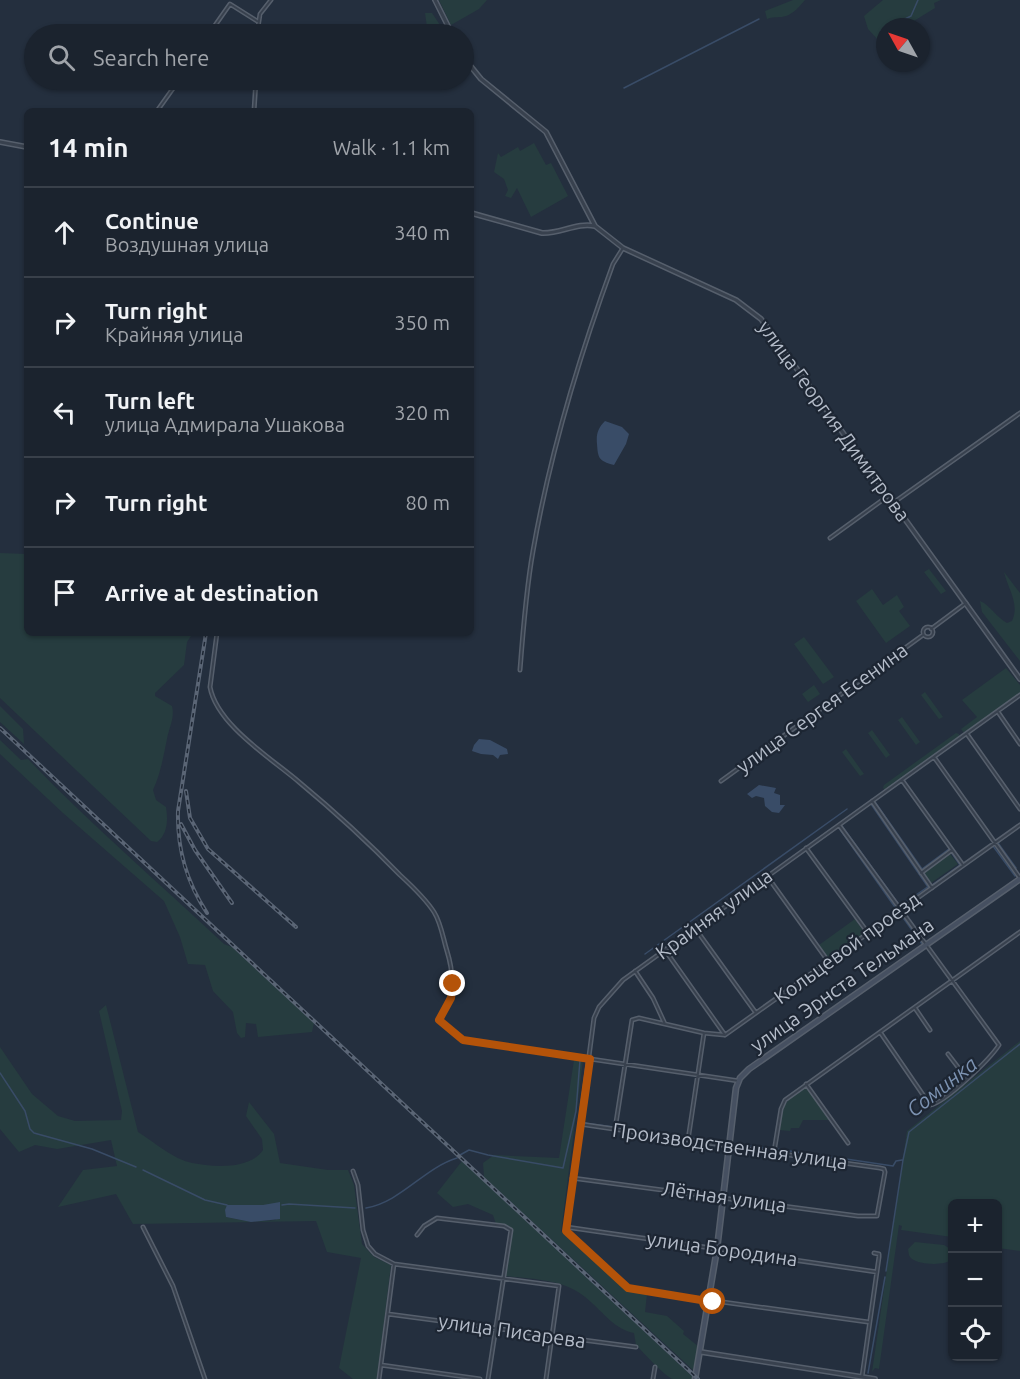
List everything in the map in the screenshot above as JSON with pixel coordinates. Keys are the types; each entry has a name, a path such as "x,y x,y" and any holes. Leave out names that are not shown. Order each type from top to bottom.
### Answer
{"main road":[{"name":"улица Эрнста Тельмана","path":"739,1080 748,1069 1020,878"},
{"path":"695,1378 717,1249 739,1080"}],"street":[{"path":"216,24 230,4 257,21 271,0"},
{"path":"435,0 447,24"},
{"name":"улица Георгия Димитрова","path":"474,70 481,79 546,132 595,226 623,248 736,300 756,314 787,353 1020,680"},
{"path":"159,108 172,90"},
{"path":"254,108 255,90"},
{"path":"0,142 24,146"},
{"path":"474,214 542,233 554,233 585,225 595,226"},
{"path":"520,670 533,550 546,490 574,381 613,264 623,248"},
{"path":"893,503 1020,413"},
{"path":"830,538 888,496"},
{"name":"улица Сергея Есенина","path":"721,781 923,634 925,628 931,629 966,603"},
{"name":"улица Сергея Есенина","path":"923,634 927,637 931,636 933,632 931,629"},
{"path":"217,636 210,687 230,724 379,853 413,888 437,918 450,960 453,984 451,998 439,1020 463,1040 739,1080"},
{"name":"Крайняя улица","path":"709,1301 628,1288 566,1231 597,1011 623,980 635,971 1020,695"},
{"path":"998,712 1020,744"},
{"path":"967,734 1020,809"},
{"path":"934,757 1020,878"},
{"path":"902,780 963,865"},
{"path":"872,801 932,888"},
{"path":"838,824 999,1045 967,1079 938,1104 930,1105 880,1032"},
{"name":"Кольцевой проезд","path":"725,1035 1020,825"},
{"path":"806,848 868,933"},
{"path":"921,873 952,850"},
{"path":"767,876 828,961"},
{"path":"695,928 756,1013"},
{"path":"774,1152 782,1104 806,1084 1020,932"},
{"path":"664,950 725,1035"},
{"path":"635,971 653,998 665,1024"},
{"path":"915,1008 930,1030"},
{"path":"615,1129 631,1023 635,1018 704,1033 725,1035"},
{"path":"688,1140 704,1033"},
{"path":"948,1054 967,1079"},
{"path":"806,1084 848,1143"},
{"name":"Производственная улица","path":"580,1124 884,1169 877,1216"},
{"path":"353,1171 360,1198 366,1241 375,1254 394,1264 559,1286 546,1379"},
{"name":"Лётная улица","path":"572,1178 858,1216 877,1216"},
{"path":"417,1235 424,1226 437,1218 504,1226 511,1230 488,1379"},
{"path":"143,1227 173,1286 205,1379"},
{"name":"улица Бородина","path":"566,1227 877,1272"},
{"path":"862,1377 879,1254 874,1253"},
{"path":"379,1379 394,1264"},
{"path":"709,1301 868,1322"},
{"name":"улица Писарева","path":"388,1314 636,1347"},
{"path":"701,1352 875,1379"},
{"path":"381,1365 480,1379"},
{"path":"653,1379 655,1367"}],"green space":[{"path":"439,0 487,0 479,9 451,24"},
{"path":"793,0 805,0 789,15 767,19 765,11"},
{"path":"883,0 941,0 934,3 935,8 919,18 876,18 876,38 868,29 864,16"},
{"path":"425,13 432,13 439,24 427,24"},
{"path":"534,143 546,165 551,163 568,196 531,217 517,188 511,198 505,196 508,190 504,179 494,172 498,153 501,157 518,147 520,151"},
{"path":"0,553 24,554 24,636 191,636 187,642 184,665 155,693 155,696 172,706 173,710 162,765 153,790 156,800 166,807 167,812 165,831 161,839 157,842 151,841 0,698"},
{"path":"929,569 946,591 941,594 924,572"},
{"path":"1004,572 1020,593 1020,661 982,612 980,601 1007,623 1012,621 1015,609"},
{"path":"872,589 883,605 897,595 904,607 899,611 910,626 886,643 856,601"},
{"path":"804,637 834,677 823,684 794,644"},
{"path":"1006,668 1020,685 1020,694 964,733 961,729 977,717 962,700"},
{"path":"814,685 820,694 808,702 802,694"},
{"path":"925,692 943,717 939,719 921,695"},
{"path":"0,706 23,729 24,744 0,722"},
{"path":"902,717 920,742 916,745 898,720"},
{"path":"872,730 890,755 886,758 868,733"},
{"path":"956,733 959,734 959,737 902,778 901,776 901,779 885,790 883,788"},
{"path":"0,740 21,760 28,759 124,853 224,944 232,947 314,1023 312,1032 258,1037 256,1024 246,1023 245,1037 241,1038 237,1033 233,1012 213,991 205,965 188,964 180,937 164,901 63,813 0,754"},
{"path":"846,749 864,774 860,776 842,752"},
{"path":"950,854 958,864 931,883 924,873"},
{"path":"855,919 865,934 829,959 819,945"},
{"path":"106,1005 138,1132 164,1150 192,1163 230,1166 249,1161 263,1150 262,1139 246,1116 249,1102 274,1134 280,1163 328,1170 348,1170 354,1185 362,1244 374,1257 391,1265 377,1379 353,1379 339,1368 361,1258 327,1252 316,1221 133,1224 116,1194 58,1207 83,1170 117,1166 111,1140 57,1149 35,1145 19,1152 0,1129 0,1047 32,1094 58,1116 75,1121 121,1120 122,1111 99,1011","holes":["228,1205 263,1205 276,1220 251,1222 226,1217"]},
{"path":"1020,1041 1020,1251 1002,1249 1002,1199 948,1199 948,1236 901,1230 902,1226 899,1225 879,1369 875,1368 872,1372 907,1131"},
{"path":"574,1060 583,1061 561,1231 628,1289 647,1294 645,1312 667,1316 684,1331 683,1334 699,1347 693,1370 484,1177 483,1163 494,1155 559,1158"},
{"path":"806,1085 831,1120 803,1120 799,1128 791,1128 790,1131 779,1130 786,1104"},
{"path":"462,1161 693,1379 673,1379 665,1374 636,1345 634,1333 618,1327 578,1292 552,1282 505,1276 512,1229 509,1226 496,1224 493,1215 468,1204 453,1207 437,1193"},
{"path":"915,1242 944,1245 948,1248 948,1261 939,1264 916,1261 910,1256 908,1249"}],"water":[{"path":"605,421 622,427 629,434 614,465 602,460 598,452 597,434"},
{"path":"479,739 490,740 507,749 508,754 500,755 498,759 493,755 472,751"},
{"path":"759,785 776,788 774,793 780,795 780,805 785,805 779,813 772,812 765,806 764,798 756,796 752,798 747,794"},
{"path":"280,1202 280,1219 251,1222 226,1217 227,1205 263,1205"}],"waterway":[{"path":"907,18 911,16 918,0"},
{"path":"624,88 759,19"},
{"path":"875,802 922,869 949,849 951,851"},
{"path":"871,804 928,887"},
{"path":"645,954 847,809"},
{"path":"842,826 900,906 929,886"},
{"path":"839,828 897,910"},
{"path":"998,843 1016,868"},
{"path":"993,846 1015,876"},
{"path":"932,885 960,865 951,852"},
{"path":"925,942 903,910 960,869"},
{"path":"899,912 922,944"},
{"name":"Соминка","path":"886,1271 909,1132 1020,1044"},
{"path":"460,1155 469,1150 563,1168 576,1111 580,1060"},
{"path":"0,1073 25,1111 30,1129 34,1133 92,1149 136,1167"},
{"path":"584,1123 614,1127"},
{"path":"617,1128 687,1138"},
{"path":"690,1138 725,1142"},
{"path":"736,1144 773,1149"},
{"path":"776,1149 843,1159"},
{"path":"366,1208 390,1199 434,1169 457,1158"},
{"path":"846,1159 893,1166 896,1161 902,1160"},
{"path":"143,1170 205,1200 227,1205"},
{"path":"282,1205 355,1208"},
{"name":"Соминка","path":"868,1373 885,1277"}],"railway":[{"path":"206,636 178,811 178,825 181,852 188,877 207,913"},
{"path":"0,728 698,1379"},
{"path":"186,791 190,818 208,849 296,927"},
{"path":"181,824 195,850 232,903"}],"route":[{"path":"453,984 451,998 439,1020 463,1040 590,1059 566,1231 628,1288 713,1302"}]}
